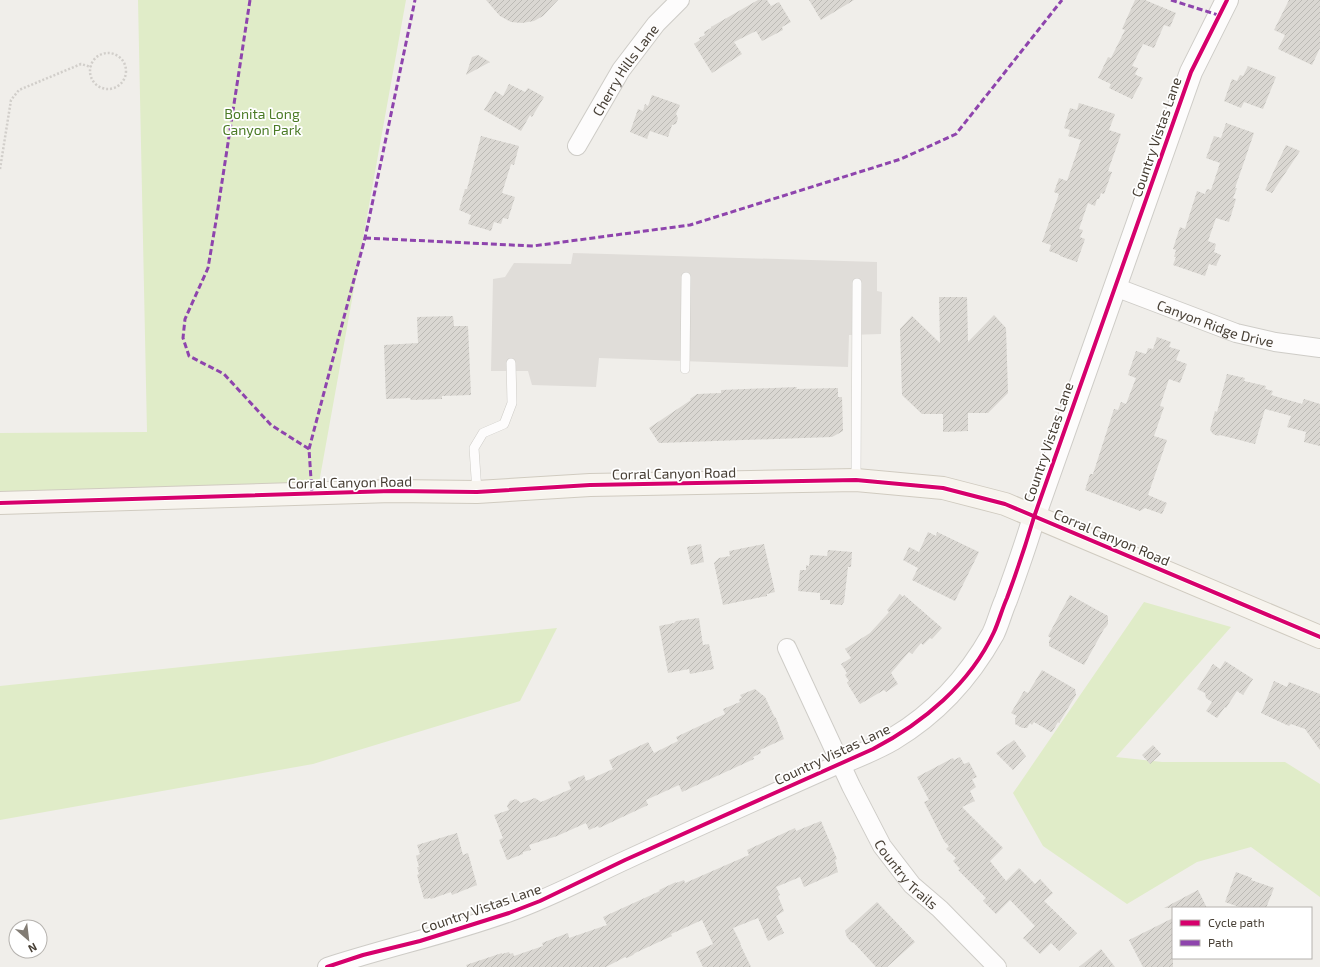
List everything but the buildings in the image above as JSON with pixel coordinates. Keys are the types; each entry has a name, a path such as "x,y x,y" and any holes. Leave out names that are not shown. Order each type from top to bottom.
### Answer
{"main road":[{"name":"Corral Canyon Road","path":"0,502 392,492 478,492 590,485 856,480 943,488 1005,504 1320,637"}],"street":[{"name":"Cherry Hills Lane","path":"577,146 621,70 656,24 680,0"},
{"name":"Country Vistas Lane","path":"327,967 363,955 420,941 509,913 540,901 625,860 874,749 912,727 946,698 973,666 994,632 1191,72 1227,0"},
{"name":"Canyon Ridge Drive","path":"1115,287 1236,333 1274,342 1320,348"},
{"name":"Country Trails","path":"787,648 882,846 912,885 940,909 997,967"}],"lane":[{"path":"685,369 686,277"},
{"path":"856,480 857,283"},
{"path":"478,492 474,448 483,433 504,424 512,403 511,363"}],"path":[{"path":"103,53 110,53 121,58 127,69 124,81 119,86 114,89 107,89 101,88 92,79 90,67 97,56 103,53"},
{"path":"0,169 11,100 19,90 81,64 90,67"}],"green space":[{"name":"Bonita Long Canyon Park","path":"138,0 406,0 317,494 0,501 0,433 147,432"},
{"path":"1144,602 1231,627 1116,757 1162,762 1285,762 1320,784 1320,897 1251,847 1197,862 1127,904 1043,846 1013,793"},
{"path":"557,628 520,701 313,764 0,820 0,686"}],"shaded area":[{"path":"573,253 877,262 877,291 882,292 881,334 849,335 848,367 599,358 596,387 532,385 528,371 491,371 493,279 505,277 514,263 571,264"}],"marked path":[{"path":"250,0 208,268 185,319 183,338 189,356 224,374 271,425 309,449"},
{"path":"312,494 309,449 365,238 415,0"},
{"path":"365,238 533,246 690,225 901,159 956,134 1062,0"},
{"path":"1171,0 1218,15"}],"cycle path":[{"path":"327,967 363,955 420,941 509,913 540,901 625,860 873,749 910,727 927,714 958,685 972,669 984,651 996,628 1191,72 1227,0"},
{"path":"0,503 392,491 477,492 590,485 856,480 943,488 1005,504 1320,637"}]}
